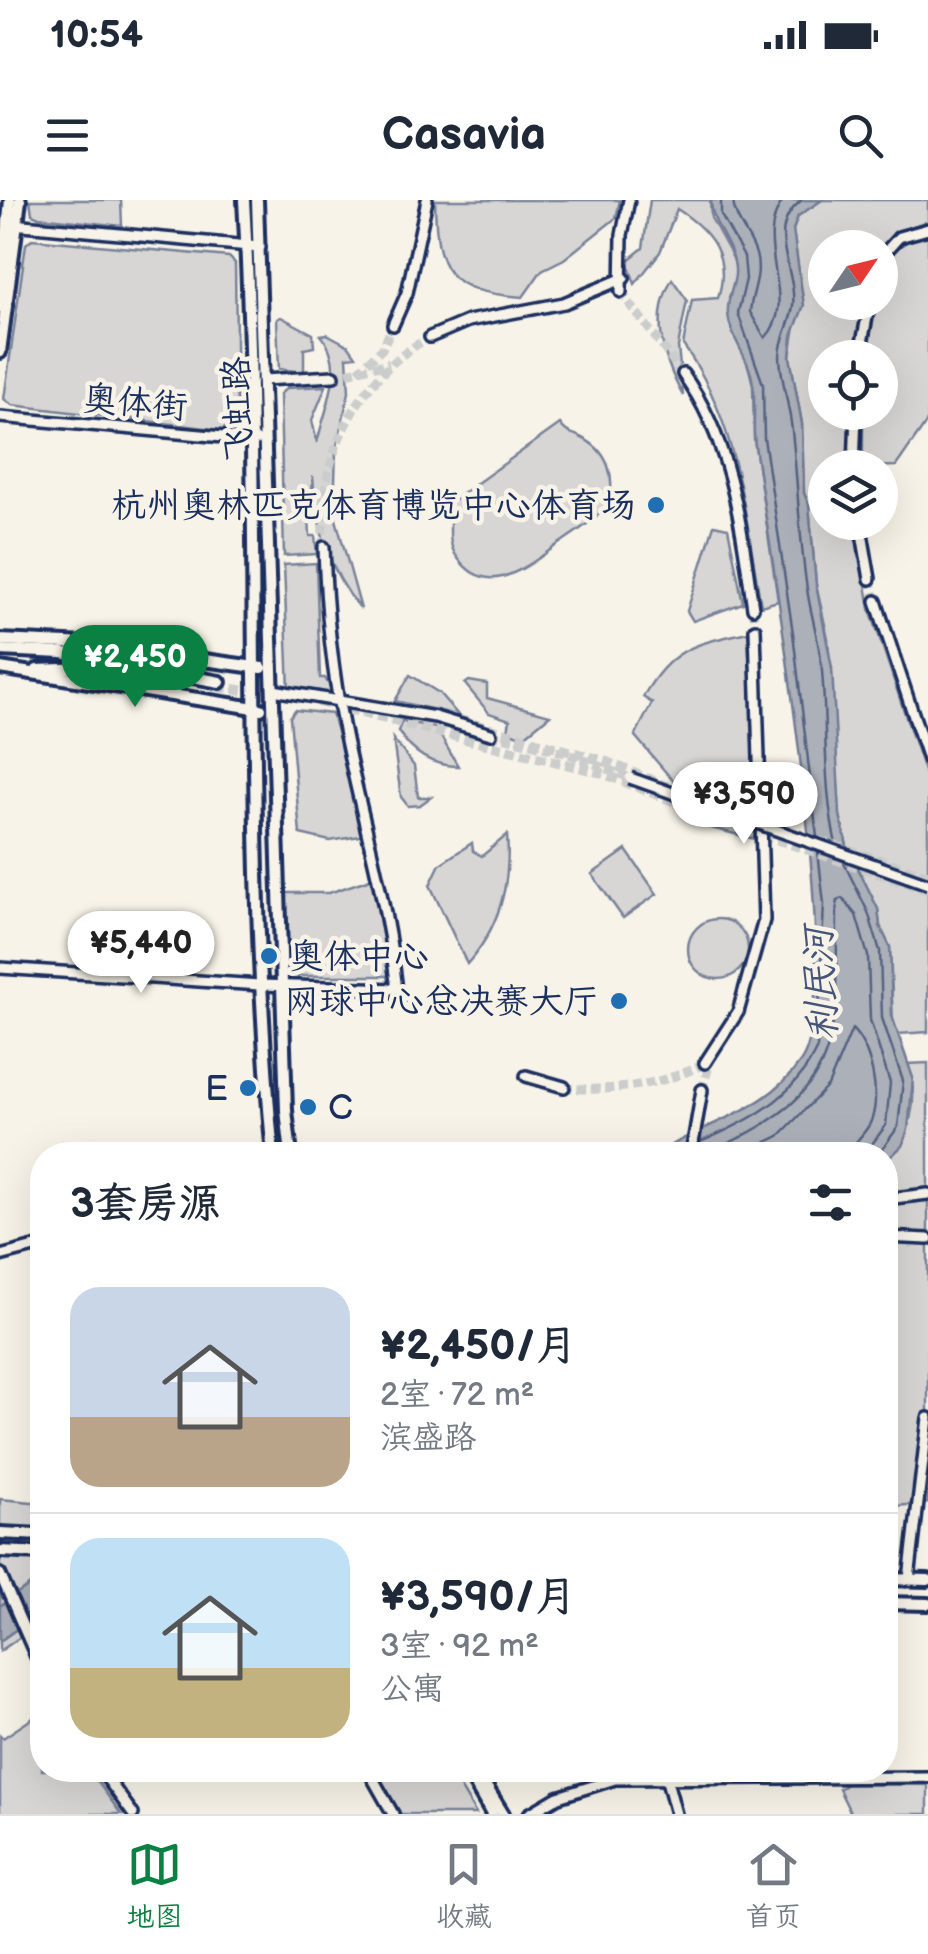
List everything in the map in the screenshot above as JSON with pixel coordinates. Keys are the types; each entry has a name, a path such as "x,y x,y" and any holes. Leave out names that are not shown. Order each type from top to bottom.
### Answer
{"main road":[{"path":"0,352 14,224 10,200"},
{"path":"0,306 20,200"},
{"name":"飞虹路","path":"244,200 257,666 260,986 272,1142"},
{"name":"飞虹路","path":"257,200 282,986 291,1142"},
{"path":"0,640 88,644 273,670"},
{"path":"0,650 62,653 219,684 86,668 26,671"},
{"path":"0,668 273,710"},
{"path":"0,1533 30,1534"},
{"path":"0,1551 30,1553"},
{"path":"898,1579 928,1580"},
{"path":"898,1603 928,1604"},
{"path":"473,1782 492,1814"},
{"path":"483,1782 503,1814"}],"street":[{"path":"393,325 407,292 426,200"},
{"path":"621,292 622,235 629,200"},
{"path":"14,224 260,247"},
{"path":"898,238 928,229"},
{"path":"430,337 468,321 564,303 624,278"},
{"path":"683,374 716,426 741,524 753,608"},
{"path":"263,380 334,376"},
{"name":"奥体街","path":"0,417 265,440"},
{"path":"863,540 870,579"},
{"path":"324,547 330,646 388,908 398,1002"},
{"path":"876,601 928,759"},
{"path":"709,1061 738,1012 764,920 756,630"},
{"path":"273,690 435,718 490,734"},
{"path":"630,778 928,884"},
{"path":"0,968 260,986 397,989"},
{"path":"526,1076 564,1087"},
{"path":"692,1142 702,1090"},
{"path":"898,1197 928,1194"},
{"path":"898,1238 928,1239"},
{"path":"0,1256 30,1248"},
{"path":"909,1579 928,1418"},
{"path":"0,1574 30,1642"},
{"path":"898,1776 928,1777"},
{"path":"110,1782 134,1814"},
{"path":"375,1782 394,1814"},
{"path":"529,1814 558,1796 605,1782"},
{"path":"667,1782 676,1814"}],"shaded area":[{"path":"30,200 121,200 122,226 39,217 32,214"},
{"path":"435,200 620,200 616,218 564,259 542,270 523,297 477,290 451,274 438,245"},
{"path":"650,200 710,200 711,218 734,260 737,278 729,297 733,335 745,353 753,385 754,439 778,601 761,606 728,437 716,404 683,345 692,300 718,298 720,257 700,226 677,209 660,252 635,284 627,261 643,248"},
{"path":"822,200 928,200 928,221 898,231 808,230 808,320 861,320 856,340 808,340 808,430 851,430 850,450 808,450 808,503 804,493 802,424 790,357 801,288 793,230 798,216"},
{"path":"928,233 928,420 898,463 898,450 863,450 863,430 898,430 898,340 870,340 872,320 898,320 898,248"},
{"path":"32,239 229,257 235,263 237,423 222,430 12,405 4,399 26,244"},
{"path":"672,279 687,300 678,347 683,396 662,338 662,309"},
{"path":"281,317 313,334 314,347 304,349 304,372 279,369 277,319"},
{"path":"327,334 349,346 356,356 347,357 349,392 336,450 334,512 361,609 340,579 326,547 313,476 312,493 308,494 310,536 315,536 317,554 284,556 280,394 287,388 326,386 312,420 317,443 332,388 332,360 321,335"},
{"path":"560,424 604,457 611,486 607,506 532,563 506,576 481,577 469,570 453,550 446,505"},
{"path":"714,525 728,528 743,603 693,621 687,611"},
{"path":"812,540 859,540 870,609 928,783 928,1032 898,1034 893,1024 890,947 880,926 878,909 847,846 840,815 828,638 816,585"},
{"path":"316,563 320,678 325,678 332,690 327,697 289,690 284,565"},
{"path":"748,632 756,774 754,839 692,823 692,803 635,736 652,703 643,697 664,667 686,650"},
{"path":"410,675 439,693 458,715 395,701"},
{"path":"465,684 487,684 487,698 550,715 523,737 508,731 510,720 489,713"},
{"path":"295,710 332,714 366,835 330,841 300,834 290,717"},
{"path":"402,721 436,728 458,766 431,761 416,752 398,731"},
{"path":"393,739 414,766 418,797 431,797 420,805 408,806 401,797"},
{"path":"507,835 507,870 501,904 488,935 467,964 430,885 440,864 472,843 473,851 482,856"},
{"path":"626,850 657,894 623,918 592,874"},
{"path":"376,877 392,976 298,976 297,1001 288,1002 286,893 329,893"},
{"path":"718,919 739,928 748,949 739,970 718,979 697,970 688,949 697,928"},
{"path":"928,1063 928,1503 898,1506 898,1146 913,1104 907,1064"},
{"path":"0,1499 30,1502 30,1630 0,1651"},
{"path":"30,1720 30,1782 98,1782 121,1814 0,1814 0,1735 3,1738"},
{"path":"382,1782 457,1782 476,1814 401,1814"},
{"path":"847,1784 928,1785 928,1814 851,1814 839,1789"}],"water":[{"name":"利民河","path":"711,200 822,200 798,216 793,230 804,305 792,336 790,357 802,424 808,540 812,540 816,585 832,668 840,815 847,846 878,909 880,926 890,947 892,1016 913,1078 908,1130 898,1150 898,1142 677,1142 752,1105 786,1079 801,1061 813,1019 816,950 801,765 755,445 753,384 728,314 735,275 728,246 714,217"},
{"path":"30,1585 30,1620 0,1641 0,1606"}],"tunnel":[{"path":"621,292 683,374"},
{"path":"358,371 382,349 393,325"},
{"path":"324,547 326,485 345,426 380,375 430,337"},
{"path":"334,376 389,363"},
{"path":"870,579 876,601"},
{"path":"753,608 755,629"},
{"path":"248,684 414,710"},
{"path":"218,687 277,695"},
{"path":"318,702 602,773 737,826 928,890"},
{"path":"445,716 604,761 681,792"},
{"path":"491,734 566,753 630,778"},
{"path":"819,841 928,875"},
{"path":"564,1087 636,1086 673,1077 705,1063"},
{"path":"702,1090 710,1063"}],"place":[{"name":"杭州奥林匹克体育博览中心体育场","path":"656,505"},
{"name":"奥体中心","path":"269,956"},
{"name":"网球中心总决赛大厅","path":"619,1001"},
{"name":"E","path":"248,1088"},
{"name":"C","path":"308,1107"}]}
